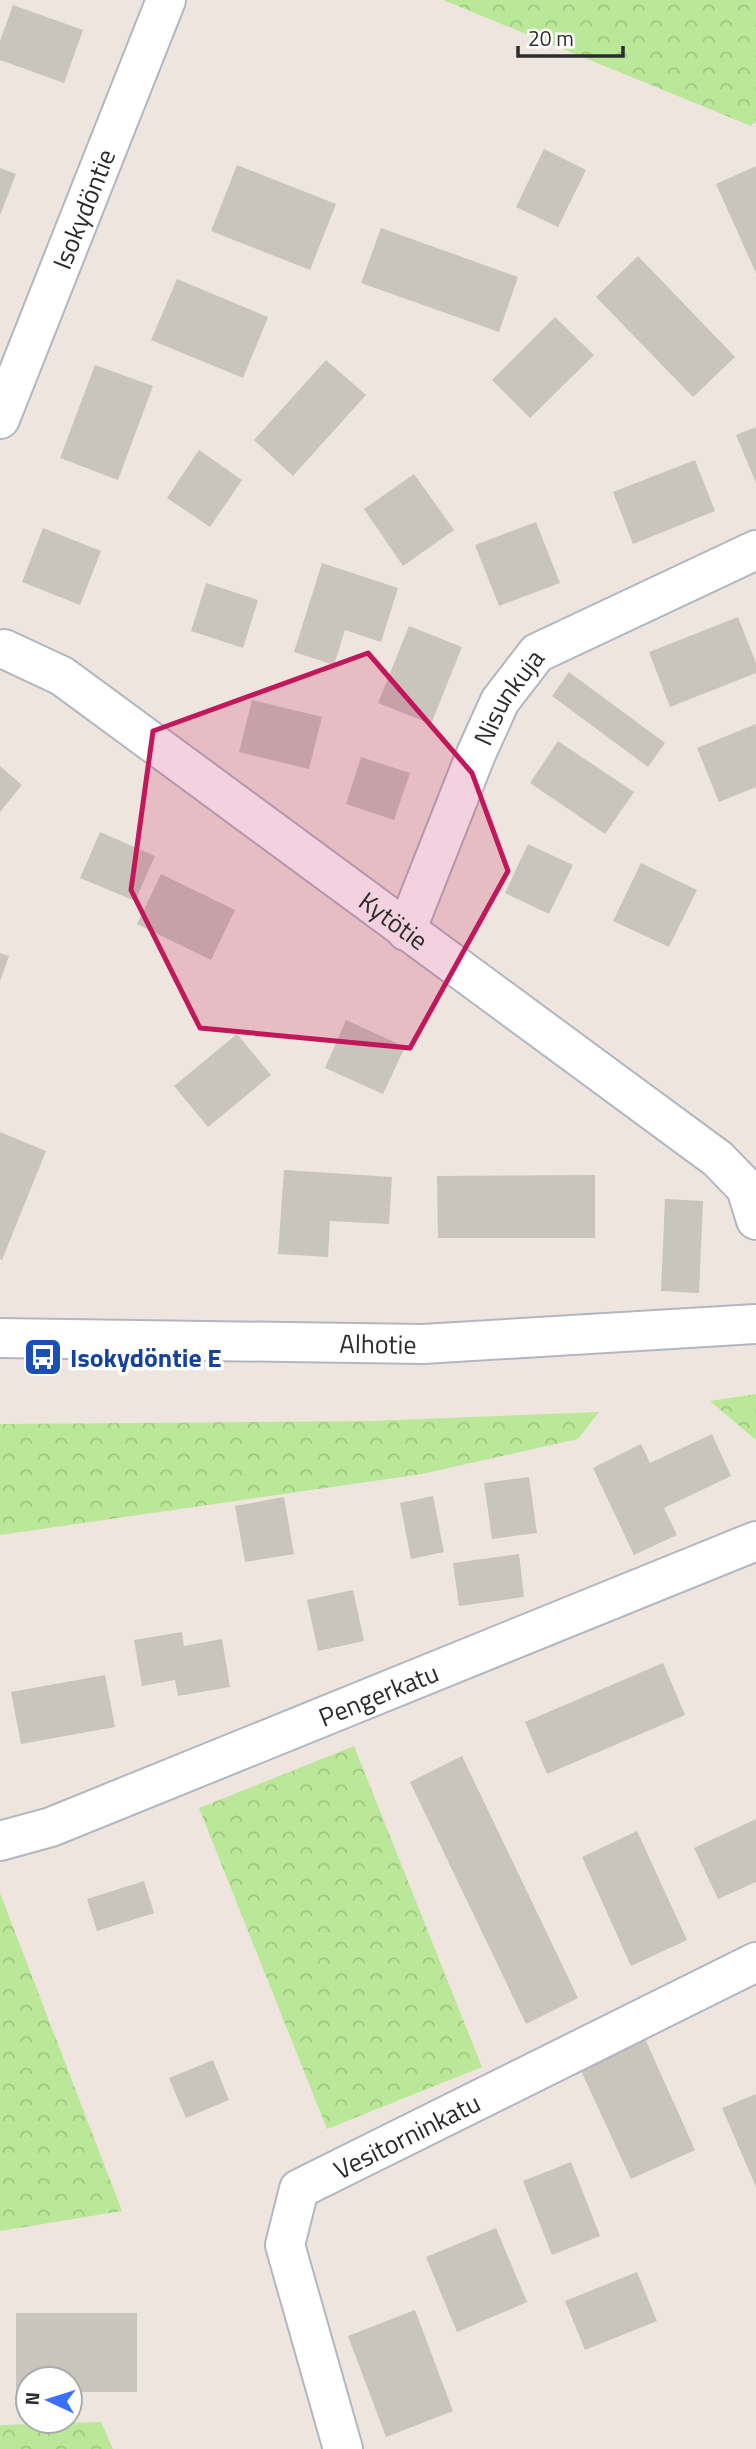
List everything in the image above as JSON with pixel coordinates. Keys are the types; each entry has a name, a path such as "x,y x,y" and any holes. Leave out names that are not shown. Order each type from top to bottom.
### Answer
{"street":[{"name":"Isokydöntie","path":"0,419 166,0"},
{"name":"Nisunkuja","path":"406,931 500,701 537,653 756,551"},
{"name":"Kytötie","path":"4,649 62,676 718,1159 746,1188 756,1220"},
{"name":"Alhotie","path":"0,1338 423,1344 756,1324"},
{"name":"Pengerkatu","path":"0,1841 51,1827 756,1541"},
{"name":"Vesitorninkatu","path":"343,2449 285,2245 299,2189 756,1962"}],"highlighted area":[{"path":"368,653 472,773 508,871 410,1048 200,1028 131,890 153,731"}],"green space":[{"path":"443,0 756,0 756,121 751,126"},
{"path":"756,1394 756,1440 710,1401"},
{"path":"599,1412 578,1439 422,1474 0,1535 0,1424 372,1421"},
{"path":"354,1746 482,2067 327,2129 199,1808"},
{"path":"0,1893 122,2211 0,2231"},
{"path":"101,2422 113,2449 0,2449 0,2425 14,2425 14,2435 84,2435 84,2423"}],"building":[{"path":"13,5 83,30 64,83 0,60 0,41"},
{"path":"544,149 586,170 558,227 516,207"},
{"path":"237,165 336,204 310,270 211,231"},
{"path":"756,166 756,273 716,184"},
{"path":"0,168 16,174 0,215"},
{"path":"381,228 518,277 499,332 361,283"},
{"path":"638,256 735,357 693,397 596,297"},
{"path":"177,279 268,317 243,378 151,340"},
{"path":"555,317 594,355 530,418 492,380"},
{"path":"326,360 366,395 293,476 254,440"},
{"path":"95,365 153,386 118,480 60,458"},
{"path":"756,427 756,483 736,435"},
{"path":"199,450 242,480 210,527 167,498"},
{"path":"695,460 715,511 633,544 613,492"},
{"path":"414,474 454,530 403,566 364,509"},
{"path":"536,522 560,583 499,606 475,545"},
{"path":"43,528 101,551 80,605 22,582"},
{"path":"322,563 398,588 381,642 345,630 334,665 294,652"},
{"path":"206,583 258,600 243,648 191,631"},
{"path":"738,617 756,663 756,673 670,707 649,652"},
{"path":"409,626 462,647 431,724 378,703"},
{"path":"569,672 665,743 648,767 552,696"},
{"path":"252,700 322,717 309,769 239,752"},
{"path":"756,724 756,787 719,802 697,748"},
{"path":"558,741 634,792 605,834 530,783"},
{"path":"361,757 410,773 394,820 346,804"},
{"path":"0,766 22,785 0,812"},
{"path":"100,832 155,856 135,901 80,878"},
{"path":"528,844 573,865 549,914 505,893"},
{"path":"641,863 697,890 669,947 613,921"},
{"path":"161,874 235,910 211,960 137,924"},
{"path":"0,953 9,956 0,981"},
{"path":"346,1020 405,1047 383,1094 325,1068"},
{"path":"237,1034 271,1075 208,1127 174,1086"},
{"path":"0,1132 46,1151 2,1260 0,1259"},
{"path":"284,1170 392,1177 389,1224 330,1221 328,1257 278,1254"},
{"path":"595,1175 595,1238 438,1238 437,1176"},
{"path":"665,1199 703,1201 699,1293 661,1291"},
{"path":"712,1434 731,1476 664,1508 677,1535 634,1555 593,1468 641,1444 650,1463"},
{"path":"529,1477 537,1533 492,1539 484,1483"},
{"path":"433,1496 444,1552 411,1559 400,1503"},
{"path":"284,1497 294,1554 245,1562 235,1506"},
{"path":"519,1554 524,1597 459,1606 453,1563"},
{"path":"353,1590 364,1641 318,1651 307,1600"},
{"path":"182,1632 184,1646 222,1639 230,1687 178,1696 175,1680 142,1686 134,1640"},
{"path":"663,1663 685,1715 547,1774 525,1722"},
{"path":"105,1675 115,1727 21,1744 11,1692"},
{"path":"462,1756 578,1998 526,2024 410,1782"},
{"path":"756,1819 756,1882 718,1899 694,1848"},
{"path":"637,1831 687,1940 631,1966 582,1857"},
{"path":"144,1881 154,1913 97,1931 87,1899"},
{"path":"642,2032 695,2150 631,2179 577,2062"},
{"path":"213,2060 229,2100 186,2118 169,2078"},
{"path":"756,2094 756,2187 722,2108"},
{"path":"571,2162 600,2236 552,2255 523,2181"},
{"path":"496,2228 527,2302 457,2332 426,2257"},
{"path":"637,2272 657,2321 585,2350 565,2301"},
{"path":"415,2310 453,2411 386,2437 348,2336"},
{"path":"16,2313 137,2313 137,2392 84,2392 84,2365 16,2365"}],"place":[{"name":"Isokydöntie E","path":"43,1357"}]}
